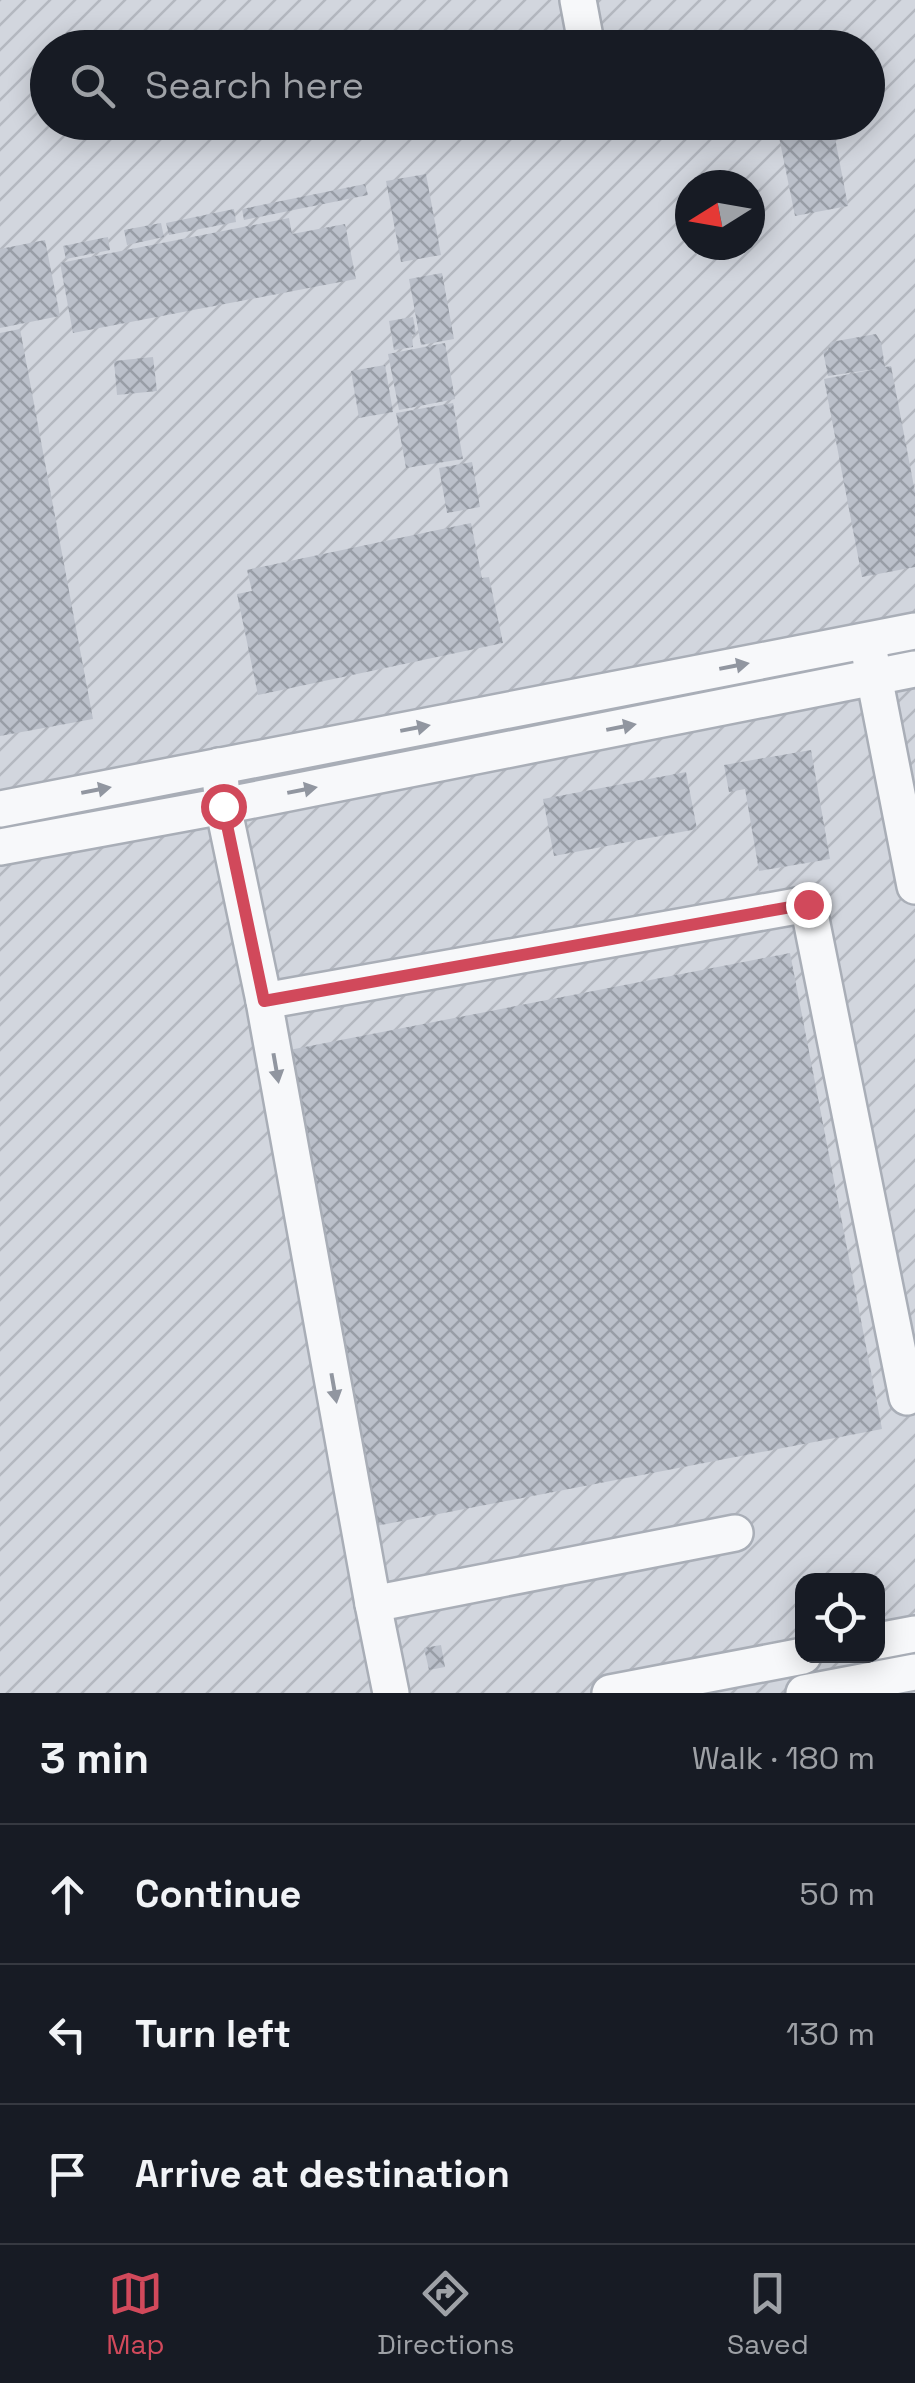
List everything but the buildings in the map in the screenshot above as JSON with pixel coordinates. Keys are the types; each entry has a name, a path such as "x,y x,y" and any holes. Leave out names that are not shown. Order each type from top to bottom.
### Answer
{"lane":[{"path":"578,0 584,30"},
{"path":"0,808 915,631"},
{"path":"867,640 915,886"},
{"path":"0,847 915,670"},
{"path":"219,766 223,806 264,1001 391,1693"},
{"path":"264,1001 808,904 907,1397"},
{"path":"373,1604 735,1533"},
{"path":"885,1640 915,1634"},
{"path":"610,1693 795,1658"},
{"path":"804,1693 915,1672"}],"shaded area":[{"path":"0,0 915,0 915,1693 0,1693"}],"route":[{"path":"223,806 264,1001 808,904"}]}
